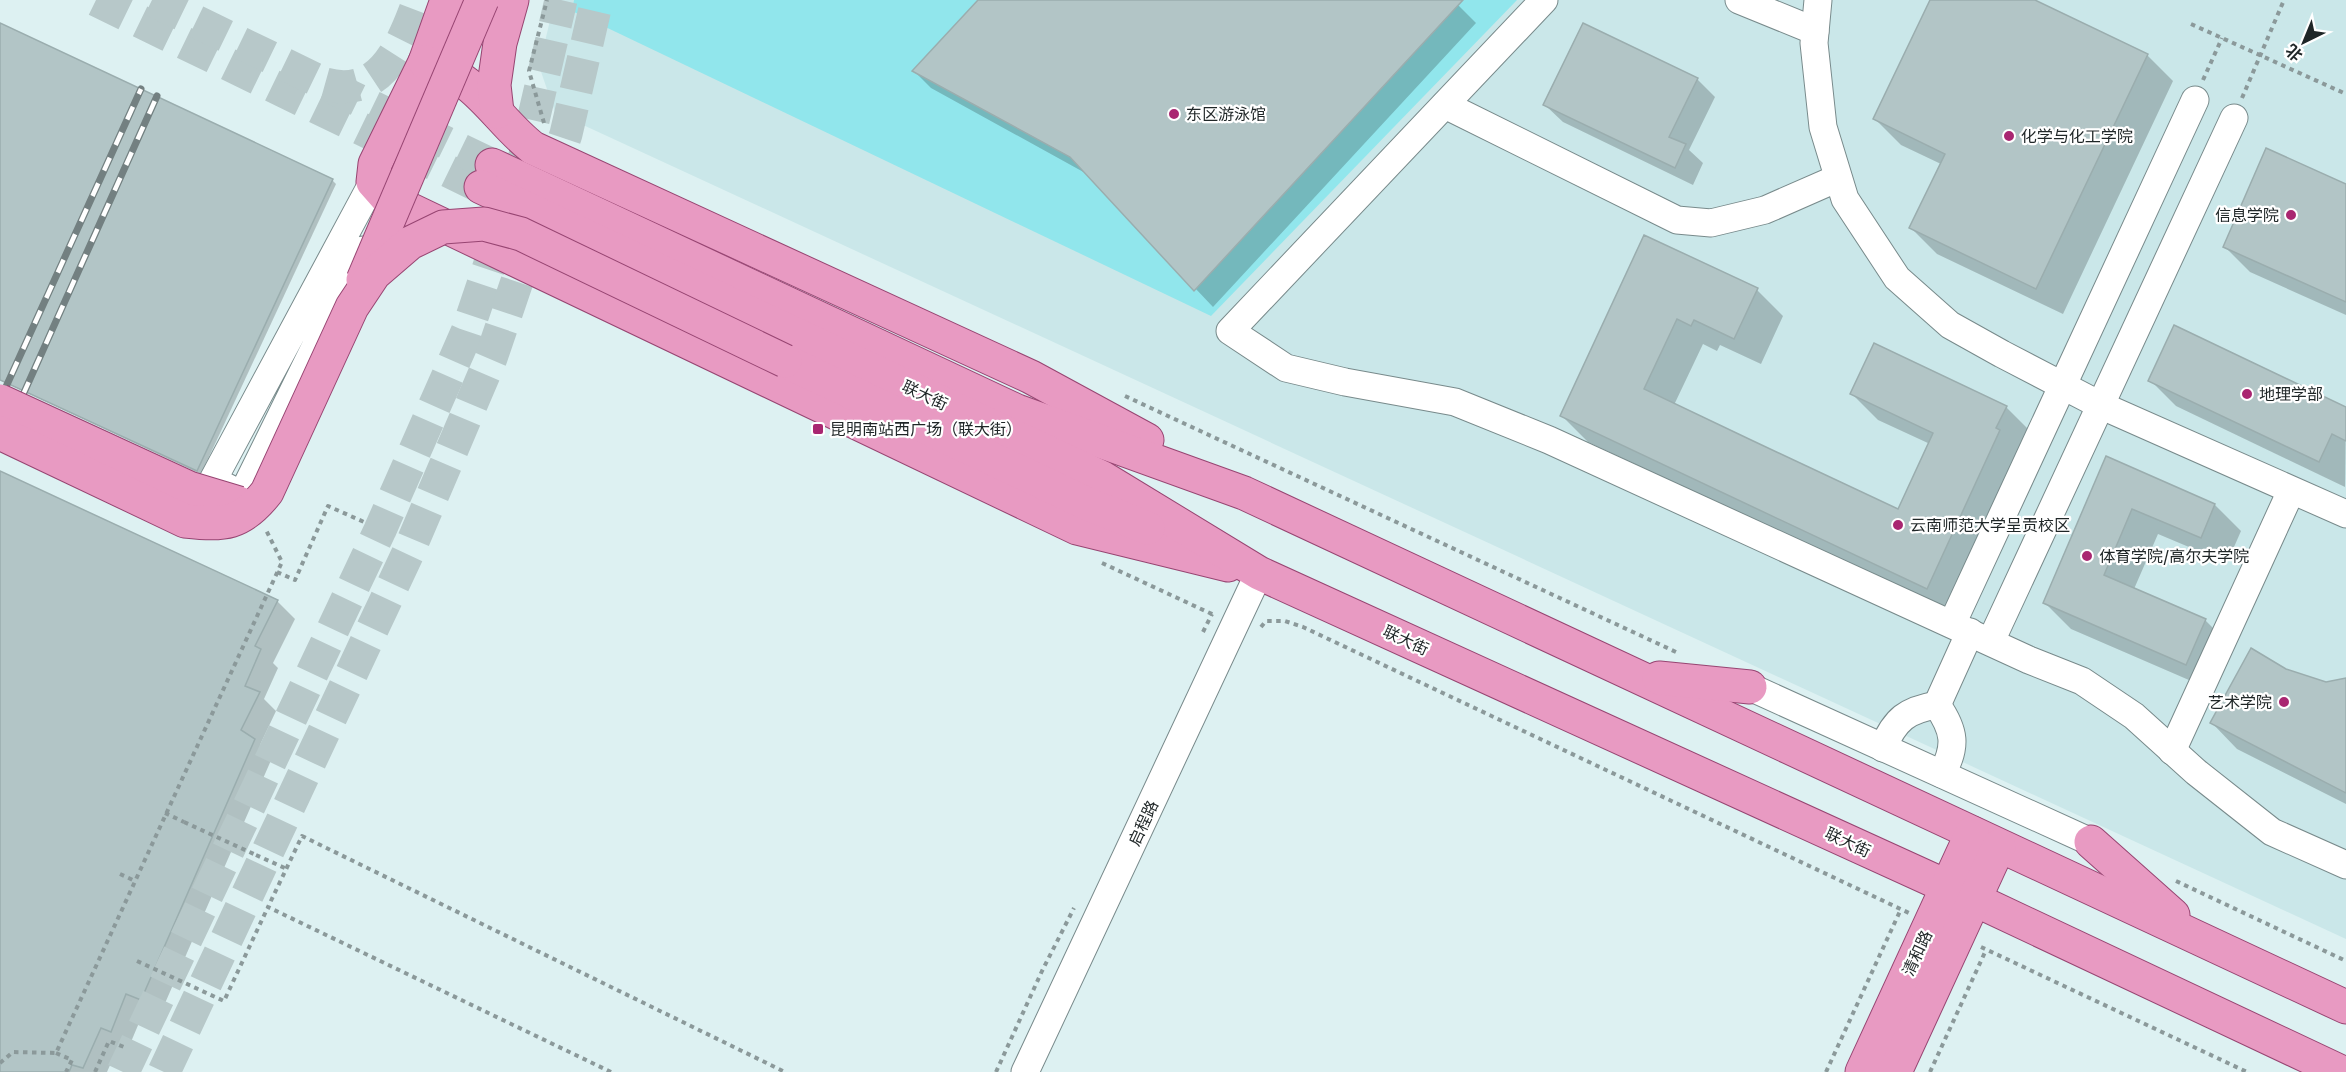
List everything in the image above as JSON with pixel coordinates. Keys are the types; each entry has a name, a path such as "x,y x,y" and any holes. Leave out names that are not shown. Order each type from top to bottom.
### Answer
{"main road":[{"path":"447,0 425,62 375,164 373,182 388,199 1077,528 1259,573"},
{"path":"0,433 185,521 215,524 239,519 261,500 352,307 483,0"},
{"path":"497,112 494,85 500,43 512,0"},
{"path":"425,62 466,82 497,112 515,134 532,148 1031,377 1244,493"},
{"name":"联大街","path":"2341,1072 1961,894 1259,573 1103,478 486,176 1017,411 1244,493 2346,1007"},
{"path":"352,307 374,274 410,243 443,227 484,224 521,234 1088,504 1259,573"},
{"path":"0,401 189,488 247,503 261,500"},
{"path":"1633,675 1750,687"},
{"name":"清和路","path":"1895,1072 1958,937 1961,894 1985,839"},
{"path":"2091,842 2199,938"},
{"name":"清和路","path":"1862,1072 1958,937"}],"street":[{"path":"1544,0 1230,331 1286,368 1345,382 1455,402 1549,440 2029,660 2082,681 2134,716 2172,751 2272,832 2346,866"},
{"path":"1740,0 1815,31"},
{"path":"1818,0 1814,43 1822,127 1845,199 1897,278 1950,325 2100,405 2346,514"},
{"path":"1971,632 2062,385 2194,100"},
{"path":"1444,105 1677,220 1711,223 1765,210 1838,178"},
{"path":"1937,705 1971,632 2100,405 2234,118"},
{"path":"373,182 213,480 242,495 365,246 380,226 412,210"},
{"path":"2172,751 2291,491"},
{"name":"启程路","path":"1025,1072 1224,620 1259,573"},
{"path":"1750,687 2091,842"},
{"path":"1883,748 1890,731 1902,717 1919,708 1937,705"},
{"path":"1937,705 1948,721 1953,739 1951,758 1942,774"}],"path":[{"path":"546,127 529,71 547,0"},
{"path":"2234,118 2284,0"},
{"path":"2190,24 2346,94"},
{"path":"2194,100 2222,38"},
{"path":"1121,394 1685,656"},
{"path":"56,1053 282,561 261,500"},
{"path":"277,572 295,580 328,506 364,522"},
{"path":"1093,559 1255,633 1266,621 1285,621 1303,627 2247,1072"},
{"path":"1202,635 1224,620"},
{"path":"165,813 287,869"},
{"path":"137,961 224,1001 302,836 785,1072"},
{"path":"120,874 135,881"},
{"path":"2165,876 2346,961"},
{"path":"996,1072 1042,971 1079,899"},
{"path":"268,907 610,1072"},
{"path":"1826,1072 1901,909"},
{"path":"1930,1072 1958,937"},
{"path":"95,1072 109,1041 124,1047"},
{"path":"0,1064 13,1052 56,1053 72,1060 66,1072"}],"shaded area":[{"name":"云南师范大学呈贡校区","path":"555,0 2346,0 2346,939 555,112 539,66"},
{"path":"574,0 1517,0 1211,316 572,11"}],"building":[{"name":"东区游泳馆","path":"978,0 1463,0 1194,291 1070,157 912,71"},
{"name":"化学与化工学院","path":"1930,0 2035,0 2148,54 2036,289 1909,228 1945,154 1873,119"},
{"path":"0,23 333,179 197,471 0,380"},
{"path":"1583,23 1698,78 1669,137 1686,144 1675,168 1543,105"},
{"name":"信息学院","path":"2266,148 2346,184 2346,302 2223,247"},
{"path":"1644,235 1758,288 1734,339 1694,320 1691,326 1677,319 1644,389 1749,439 1898,509 1933,433 1850,394 1874,343 2007,406 1996,428 2000,430 1927,589 1560,416"},
{"name":"地理学部","path":"2174,325 2346,407 2346,441 2332,434 2319,462 2148,381"},
{"name":"体育学院/高尔夫学院","path":"2106,456 2215,504 2201,538 2132,509 2104,575 2206,619 2186,665 2043,603"},
{"path":"0,471 278,600 255,646 261,649 245,686 260,692 241,730 255,739 141,1000 126,994 111,1032 101,1028 83,1068 72,1065 69,1072 0,1072"},
{"name":"艺术学院","path":"2251,648 2286,669 2326,682 2346,678 2346,793 2210,723"}],"tunnel":[{"path":"96,0 481,187"},
{"path":"152,0 492,165"},
{"path":"325,84 345,87 361,84 376,76 397,50 419,0"},
{"path":"522,168 561,0"},
{"path":"549,185 566,134 597,0"},
{"path":"123,1072 380,530 467,332 504,222"},
{"path":"164,1072 408,553 491,358 532,237"}],"railway":[{"path":"0,400 141,89"},
{"path":"0,446 157,96"}],"place":[{"name":"东区游泳馆","path":"1174,114"},
{"name":"化学与化工学院","path":"2009,136"},
{"name":"信息学院","path":"2291,215"},
{"name":"地理学部","path":"2247,394"},
{"name":"昆明南站西广场（联大街）","path":"818,429"},
{"name":"云南师范大学呈贡校区","path":"1898,525"},
{"name":"体育学院/高尔夫学院","path":"2087,556"},
{"name":"艺术学院","path":"2284,702"}]}
